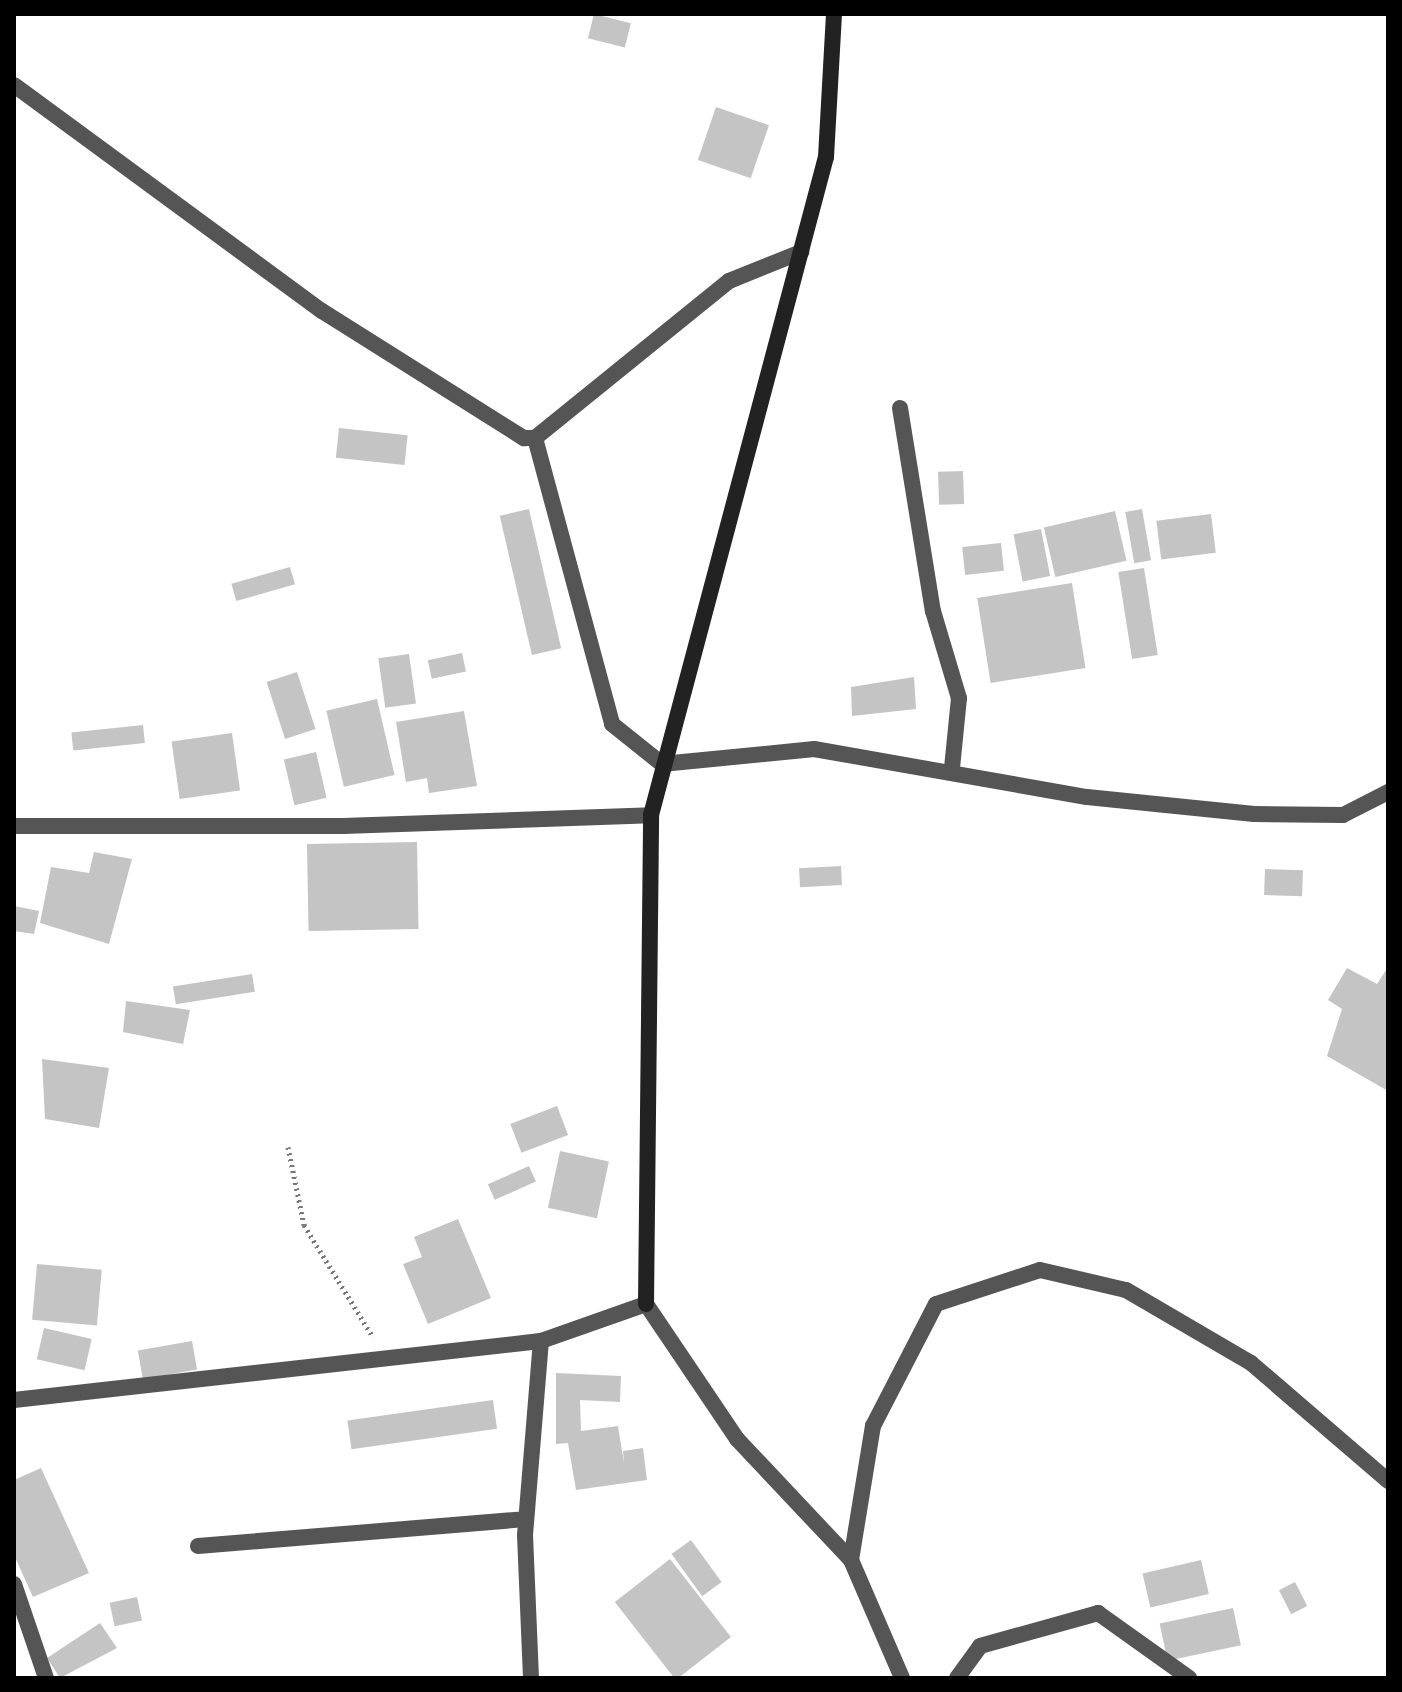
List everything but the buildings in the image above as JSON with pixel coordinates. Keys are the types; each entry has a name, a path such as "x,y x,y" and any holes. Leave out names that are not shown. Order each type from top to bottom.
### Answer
{"street":[{"path":"834,14 826,157 662,764 651,815 646,1304 737,1439 851,1560 902,1678"},
{"path":"14,85 322,311 508,432 535,438"},
{"path":"535,438 729,281 801,252"},
{"path":"900,408 933,611 959,698 952,768"},
{"path":"535,438 612,724 662,764 814,749 952,768 1087,797 1254,814 1343,815 1388,792"},
{"path":"14,826 343,826 651,815"},
{"path":"851,1560 873,1426 936,1304 1040,1270 1126,1290 1251,1363 1388,1481"},
{"path":"14,1400 541,1341 646,1304"},
{"path":"531,1678 525,1519 541,1341"},
{"path":"198,1546 525,1519"},
{"path":"14,1584 46,1678"},
{"path":"957,1678 980,1646 1098,1613 1189,1678"}],"path":[{"path":"288,1147 304,1225 387,1358"}]}
